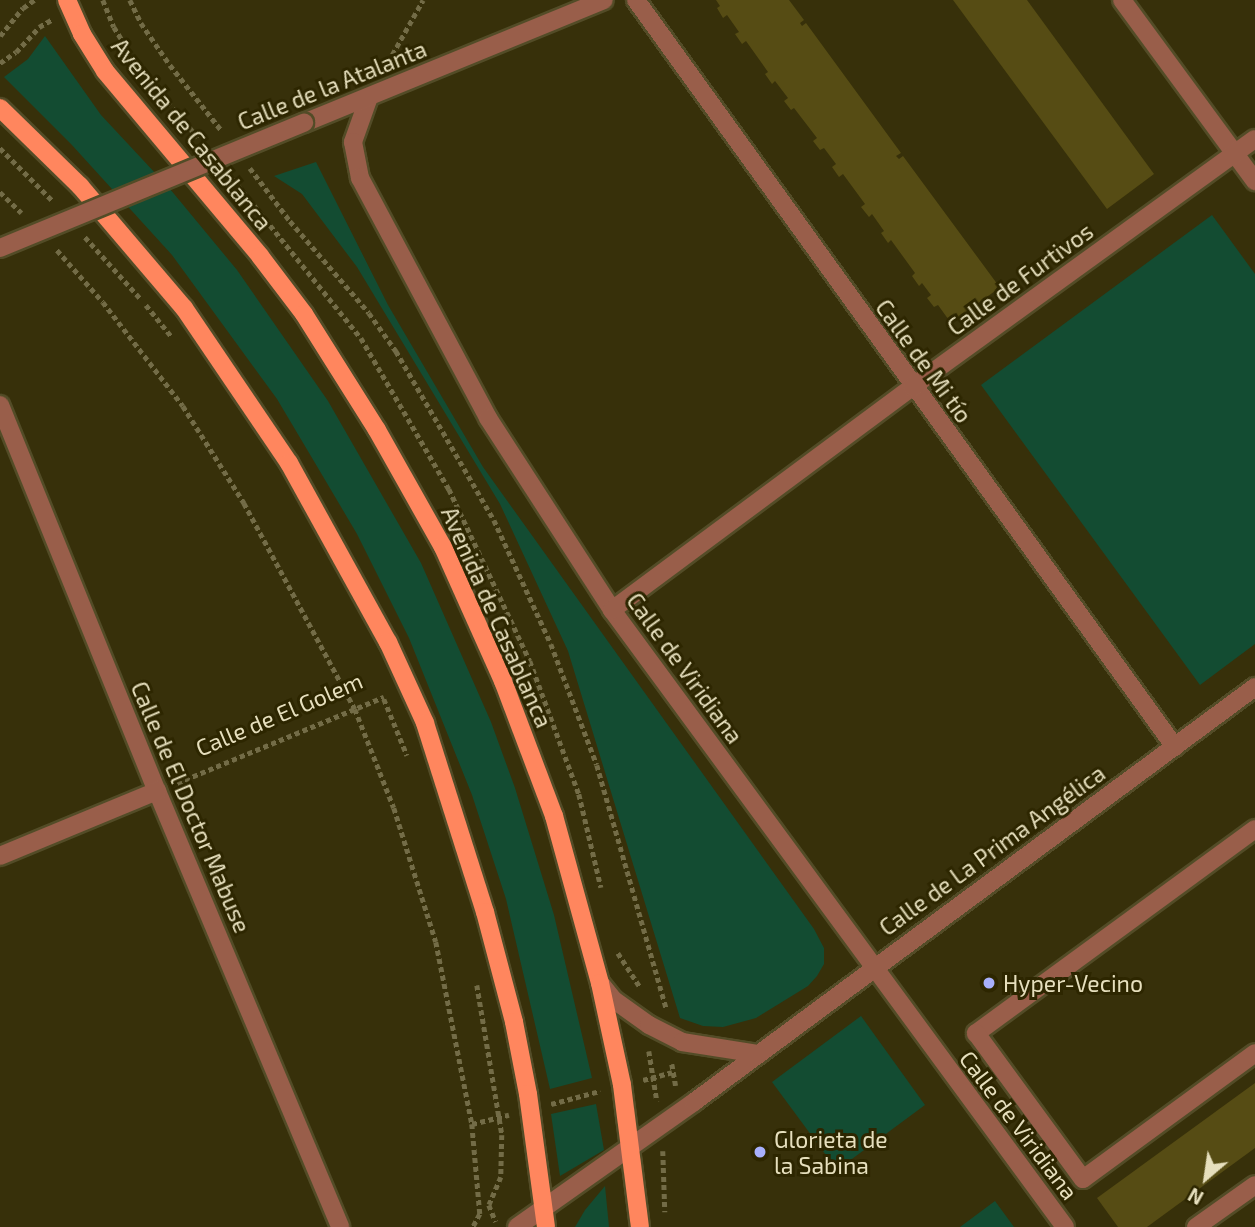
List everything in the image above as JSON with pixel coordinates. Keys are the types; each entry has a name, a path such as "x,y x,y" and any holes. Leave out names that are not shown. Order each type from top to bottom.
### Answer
{"main road":[{"name":"Avenida de Casablanca","path":"69,6 105,71 260,256 303,314 377,430 443,547 503,681 554,816 600,983 622,1085 640,1227"},
{"path":"0,108 80,186 184,308 289,463 388,642 425,723 459,824 514,1022 530,1109 546,1227"}],"street":[{"name":"Calle de la Atalanta","path":"0,248 604,0"},
{"name":"Calle de Mi tío","path":"636,0 912,387 1175,747"},
{"path":"1122,0 1255,181"},
{"name":"Calle de Viridiana","path":"369,96 353,142 360,178 488,418 612,610 1065,1227"},
{"name":"Calle de Furtivos","path":"612,610 912,387 1255,139"},
{"name":"Calle de El Doctor Mabuse","path":"0,405 157,791 340,1227"},
{"name":"Calle de La Prima Angélica","path":"517,1227 759,1054 1255,687"},
{"path":"0,856 157,791"},
{"path":"1255,829 976,1033 1083,1179 1255,1053"},
{"path":"600,983 614,1000 649,1025 682,1042 759,1054"},
{"path":"1196,1227 1255,1185"}],"path":[{"path":"0,36 23,8 34,0"},
{"path":"369,96 423,0"},
{"path":"0,63 16,52 39,27 69,6"},
{"path":"0,148 59,208"},
{"path":"0,192 27,218"},
{"path":"76,227 179,346"},
{"path":"52,246 103,302 183,406 250,514 355,709 394,808 436,942 472,1124 480,1214 473,1227"},
{"path":"379,687 408,758"},
{"name":"Calle de El Golem","path":"157,791 384,697"},
{"path":"475,975 499,1118 503,1163 501,1177 489,1205 499,1227"},
{"path":"472,1124 672,1072"}],"green space":[{"path":"45,36 101,115 170,189 237,270 328,401 421,563 491,722 515,788 554,915 592,1078 550,1089 506,899 472,795 409,638 357,534 277,399 172,255 71,144 4,77 28,59"},
{"path":"316,162 388,305 483,467 814,929 824,948 824,964 808,986 756,1018 723,1027 703,1026 680,1018 568,651 500,504 357,267 302,194 274,176"},
{"path":"1212,215 1255,274 1255,644 1200,685 981,385"},
{"path":"861,1016 925,1105 837,1170 772,1082"},
{"path":"596,1104 604,1150 560,1176 551,1114"},
{"path":"605,1186 609,1227 575,1227 585,1210"},
{"path":"995,1201 1014,1227 960,1227"}],"building":[{"path":"716,0 789,0 804,20 800,23 802,26 806,23 901,153 896,156 899,159 903,156 998,285 995,291 951,323 938,305 934,307 927,298 931,295 922,283 919,286 912,276 915,273 891,240 888,243 881,233 884,231 872,214 869,217 861,207 865,204 843,174 839,177 832,167 836,164 824,148 820,150 813,141 817,138 794,108 791,110 784,101 788,98 775,81 772,84 765,74 768,72 746,41 742,44 735,34 739,32 727,15 723,18"},
{"path":"953,0 1027,0 1154,174 1107,209"},
{"path":"1255,1083 1255,1148 1147,1227 1118,1227 1097,1198"}],"place":[{"name":"Hyper-Vecino","path":"989,983"},
{"name":"Glorieta de la Sabina","path":"760,1152"}]}
